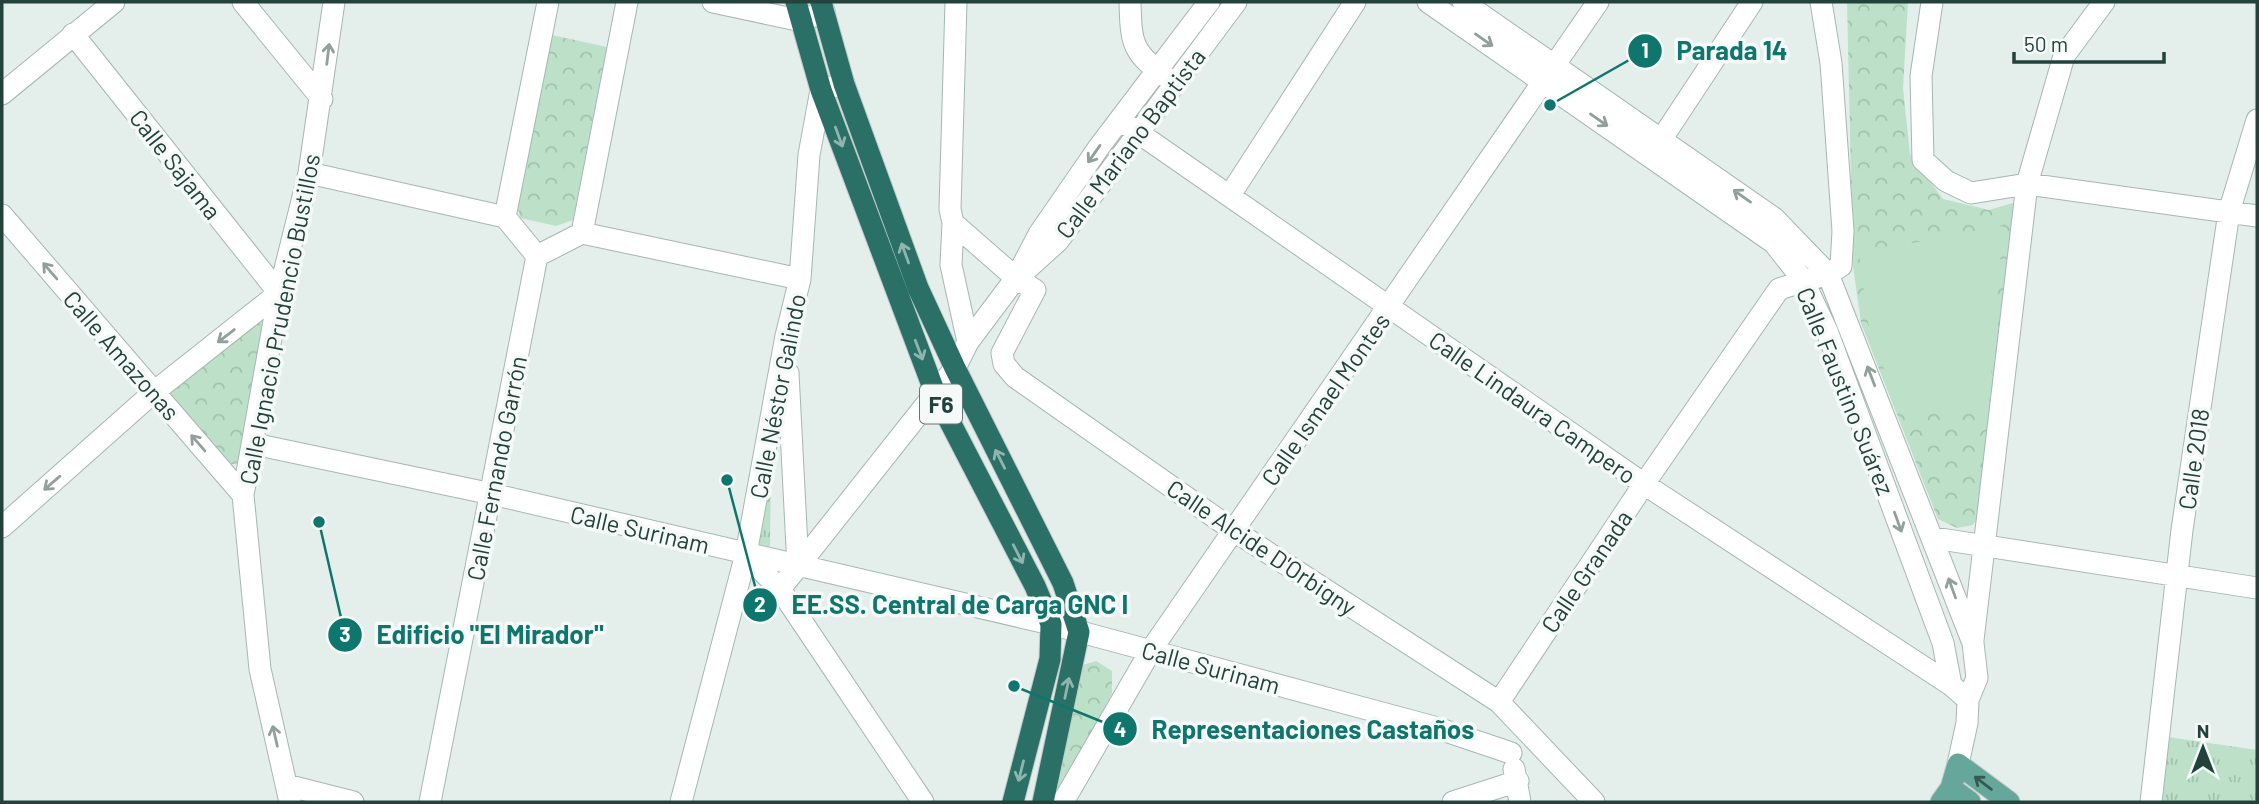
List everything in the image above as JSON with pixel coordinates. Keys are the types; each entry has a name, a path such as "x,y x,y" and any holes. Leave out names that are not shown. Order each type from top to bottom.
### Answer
{"highway":[{"name":"F6","path":"823,6 844,83 918,288 954,368 1063,583 1079,632"},
{"name":"F6","path":"799,11 821,90 935,393 1035,586 1051,624 1050,659 1013,802"},
{"path":"1043,802 1079,632"}],"main road":[{"path":"1970,802 1946,795 1958,764 2009,802"}],"street":[{"path":"2,94 114,2"},
{"path":"243,2 322,99"},
{"name":"Calle Ignacio Prudencio Bustillos","path":"288,794 260,669 243,495 279,293 309,173 322,99 334,2"},
{"path":"505,217 548,2"},
{"path":"582,233 627,2"},
{"path":"713,2 799,11 823,6"},
{"path":"956,2 951,265 968,342"},
{"path":"1130,2 1131,34 1135,51 1166,77"},
{"name":"Calle Mariano Baptista","path":"1016,278 1058,241 1138,133 1209,2"},
{"name":"Calle Mariano Baptista","path":"780,589 954,368 968,342 1016,278 1039,234 1120,120 1166,77 1236,2"},
{"path":"1230,195 1356,2"},
{"name":"Calle Faustino Suárez","path":"1427,2 1548,73 1656,147 1774,218 1828,274 1934,538 1973,643 1977,678 1968,700 1968,723 1958,764"},
{"name":"Calle Faustino Suárez","path":"1463,2 1548,73"},
{"name":"Calle Ismael Montes","path":"1063,802 1152,650 1598,2"},
{"path":"1656,147 1752,2"},
{"path":"1821,2 1831,63 1843,231 1841,266 1828,274"},
{"path":"1933,2 1921,76 1923,160 1946,181 1971,193 2027,184 2257,216"},
{"path":"1973,643 2027,184 2064,56 2104,2"},
{"name":"Calle Sajama","path":"74,34 279,293"},
{"path":"821,90 844,83"},
{"name":"Calle Néstor Galindo","path":"681,802 746,554 786,336 800,279 809,155 821,90"},
{"name":"Calle Lindaura Campero","path":"1120,120 1644,484 1951,685"},
{"name":"Calle 2018","path":"2151,802 2177,576 2229,212 2257,120"},
{"name":"Calle Faustino Suárez","path":"1656,147 1774,243 1803,280 1827,331 1942,643 1951,685"},
{"path":"309,173 505,217 537,256 582,233 800,279"},
{"name":"Calle Amazonas","path":"2,215 243,495"},
{"path":"953,223 1016,278"},
{"name":"Calle Fernando Garrón","path":"430,802 537,256"},
{"name":"Calle Granada","path":"1499,702 1644,484 1779,289 1828,274"},
{"name":"Calle Alcide D'Orbigny","path":"1016,278 1035,290 1003,353 1004,364 1015,377 1233,530 1499,702 1594,802"},
{"path":"2,527 154,393 279,293"},
{"path":"786,336 798,567"},
{"name":"Calle Surinam","path":"254,444 492,494 1051,624 1434,727 1511,754"},
{"path":"1934,538 2257,588"},
{"path":"746,554 780,589 923,802"},
{"path":"1951,685 1968,700"},
{"path":"1453,802 1518,792 1511,754 1530,735"},
{"path":"288,794 353,802"}],"green space":[{"path":"1847,2 1908,2 1903,88 1910,154 1943,199 1989,210 2016,202 1981,511 1973,525 1957,528 1938,519 1861,323 1853,266"},
{"path":"552,35 607,47 573,220 556,226 520,218 518,208"},
{"path":"2003,226 1988,415 1897,407 1868,323 1859,253"},
{"path":"262,318 271,324 237,464 226,464 170,401 170,393"},
{"path":"771,460 770,547 749,542"},
{"path":"1096,661 1112,671 1112,693 1059,802 1048,802 1083,665"},
{"path":"2168,737 2257,750 2257,802 2161,802"}],"place":[{"name":"Parada 14","path":"1550,105"},
{"name":"EE.SS. Central de Carga GNC I","path":"727,480"},
{"name":"Edificio \"El Mirador\"","path":"319,522"},
{"name":"Representaciones Castaños","path":"1014,686"}]}
